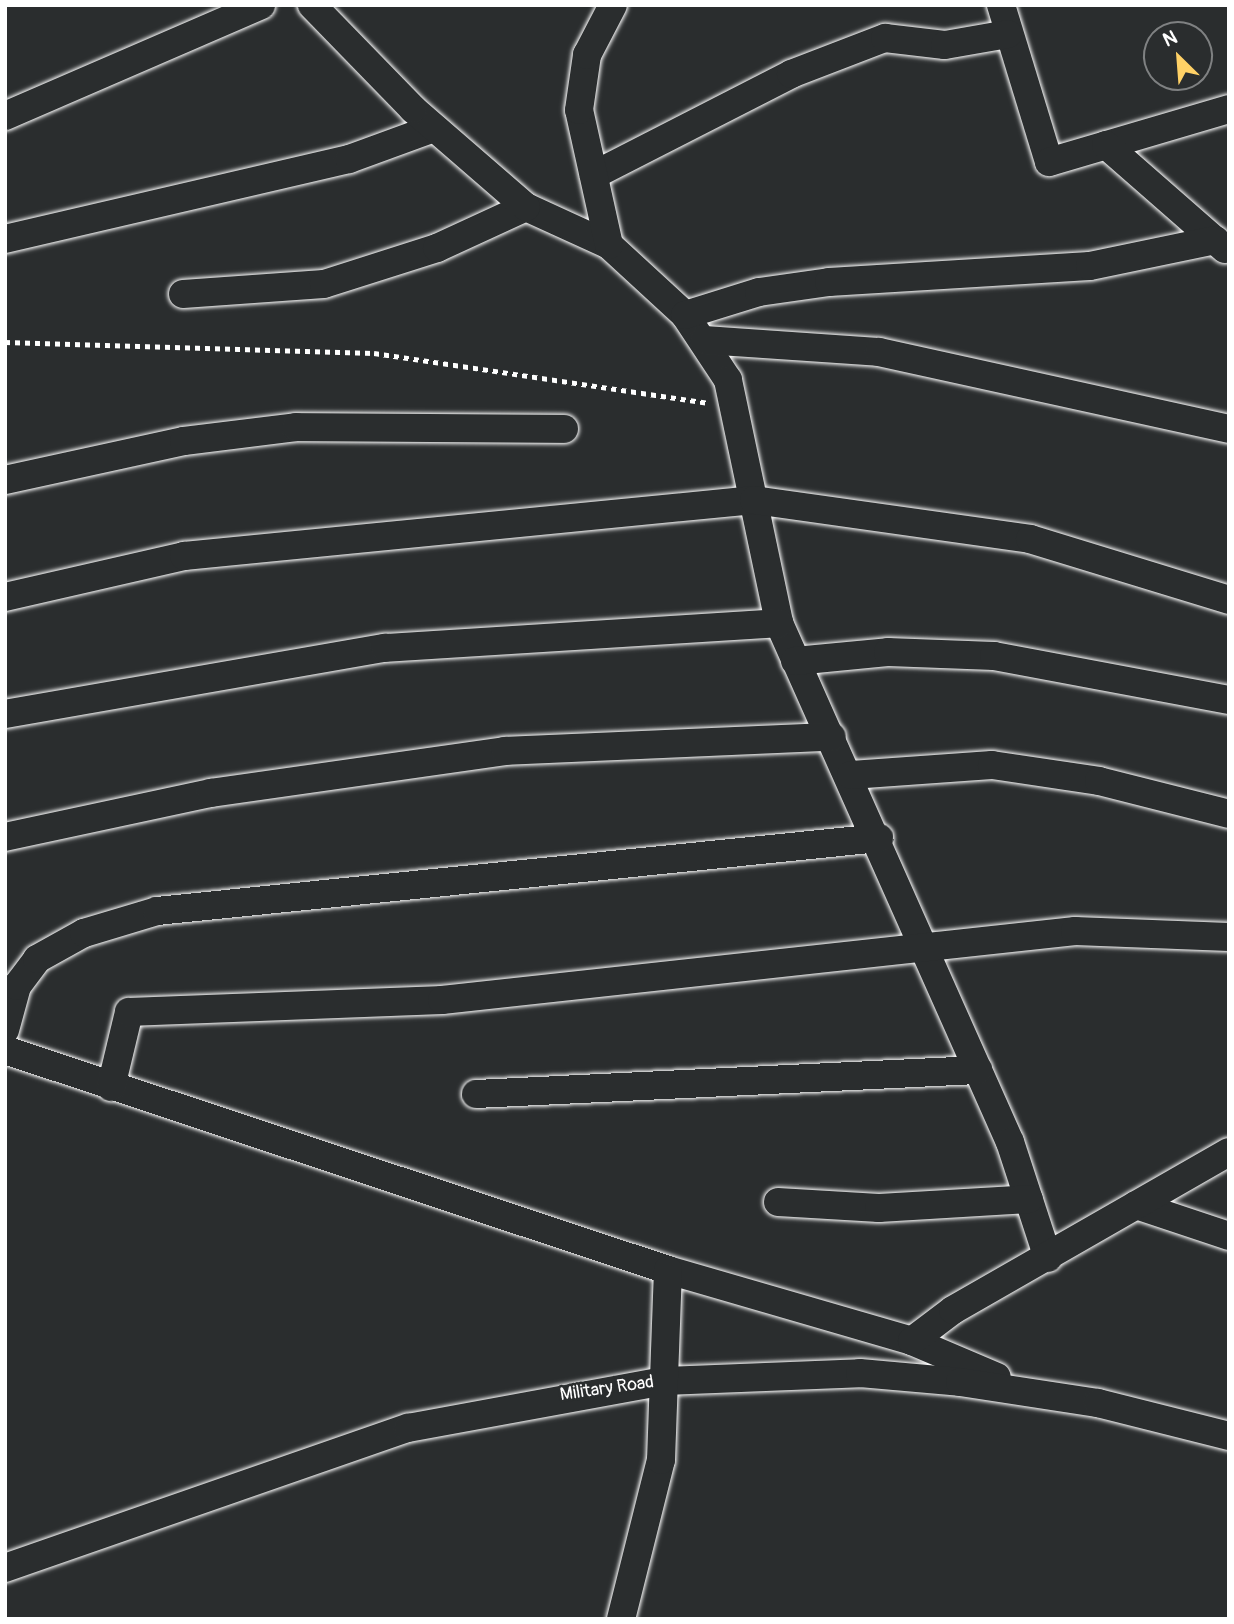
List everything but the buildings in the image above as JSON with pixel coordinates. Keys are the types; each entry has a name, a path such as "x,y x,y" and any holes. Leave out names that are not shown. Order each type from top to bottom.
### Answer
{"street":[{"path":"5,116 261,5"},
{"path":"312,5 435,128 526,207 609,245 685,315 728,380 779,623 851,775 978,1070 1029,1199 1048,1258"},
{"path":"609,245 579,110 581,81 587,55 613,5"},
{"path":"1001,5 1049,162 1229,109"},
{"path":"594,175 780,79 885,38 945,45 1008,34"},
{"path":"5,239 349,159 435,128"},
{"path":"1105,145 1222,246"},
{"path":"183,294 324,284 437,248 526,207"},
{"path":"685,315 759,292 829,282 1090,266 1222,246"},
{"path":"704,340 879,352 1229,429"},
{"path":"5,481 184,441 296,427 564,429"},
{"path":"5,597 184,556 754,500 1030,539 1229,600"},
{"path":"5,714 385,648 779,623"},
{"path":"795,661 888,652 994,656 1229,700"},
{"path":"5,837 211,793 505,751 832,737"},
{"path":"851,775 992,765 1099,781 1229,814"},
{"path":"5,1030 17,986 37,959 84,933 157,911 879,838"},
{"path":"111,1087 129,1012 455,999 1075,931 1229,937"},
{"path":"5,1050 668,1270 912,1341 1029,1391"},
{"path":"476,1094 978,1070"},
{"path":"912,1341 953,1310 1229,1152"},
{"path":"778,1202 944,1207 1029,1199"},
{"path":"1136,1205 1229,1236"},
{"path":"621,1619 661,1460 668,1270"},
{"name":"Military Road","path":"5,1568 408,1428 665,1381 860,1373 1029,1391 1229,1436"}],"path":[{"path":"5,342 374,353 645,397 733,405"}]}
